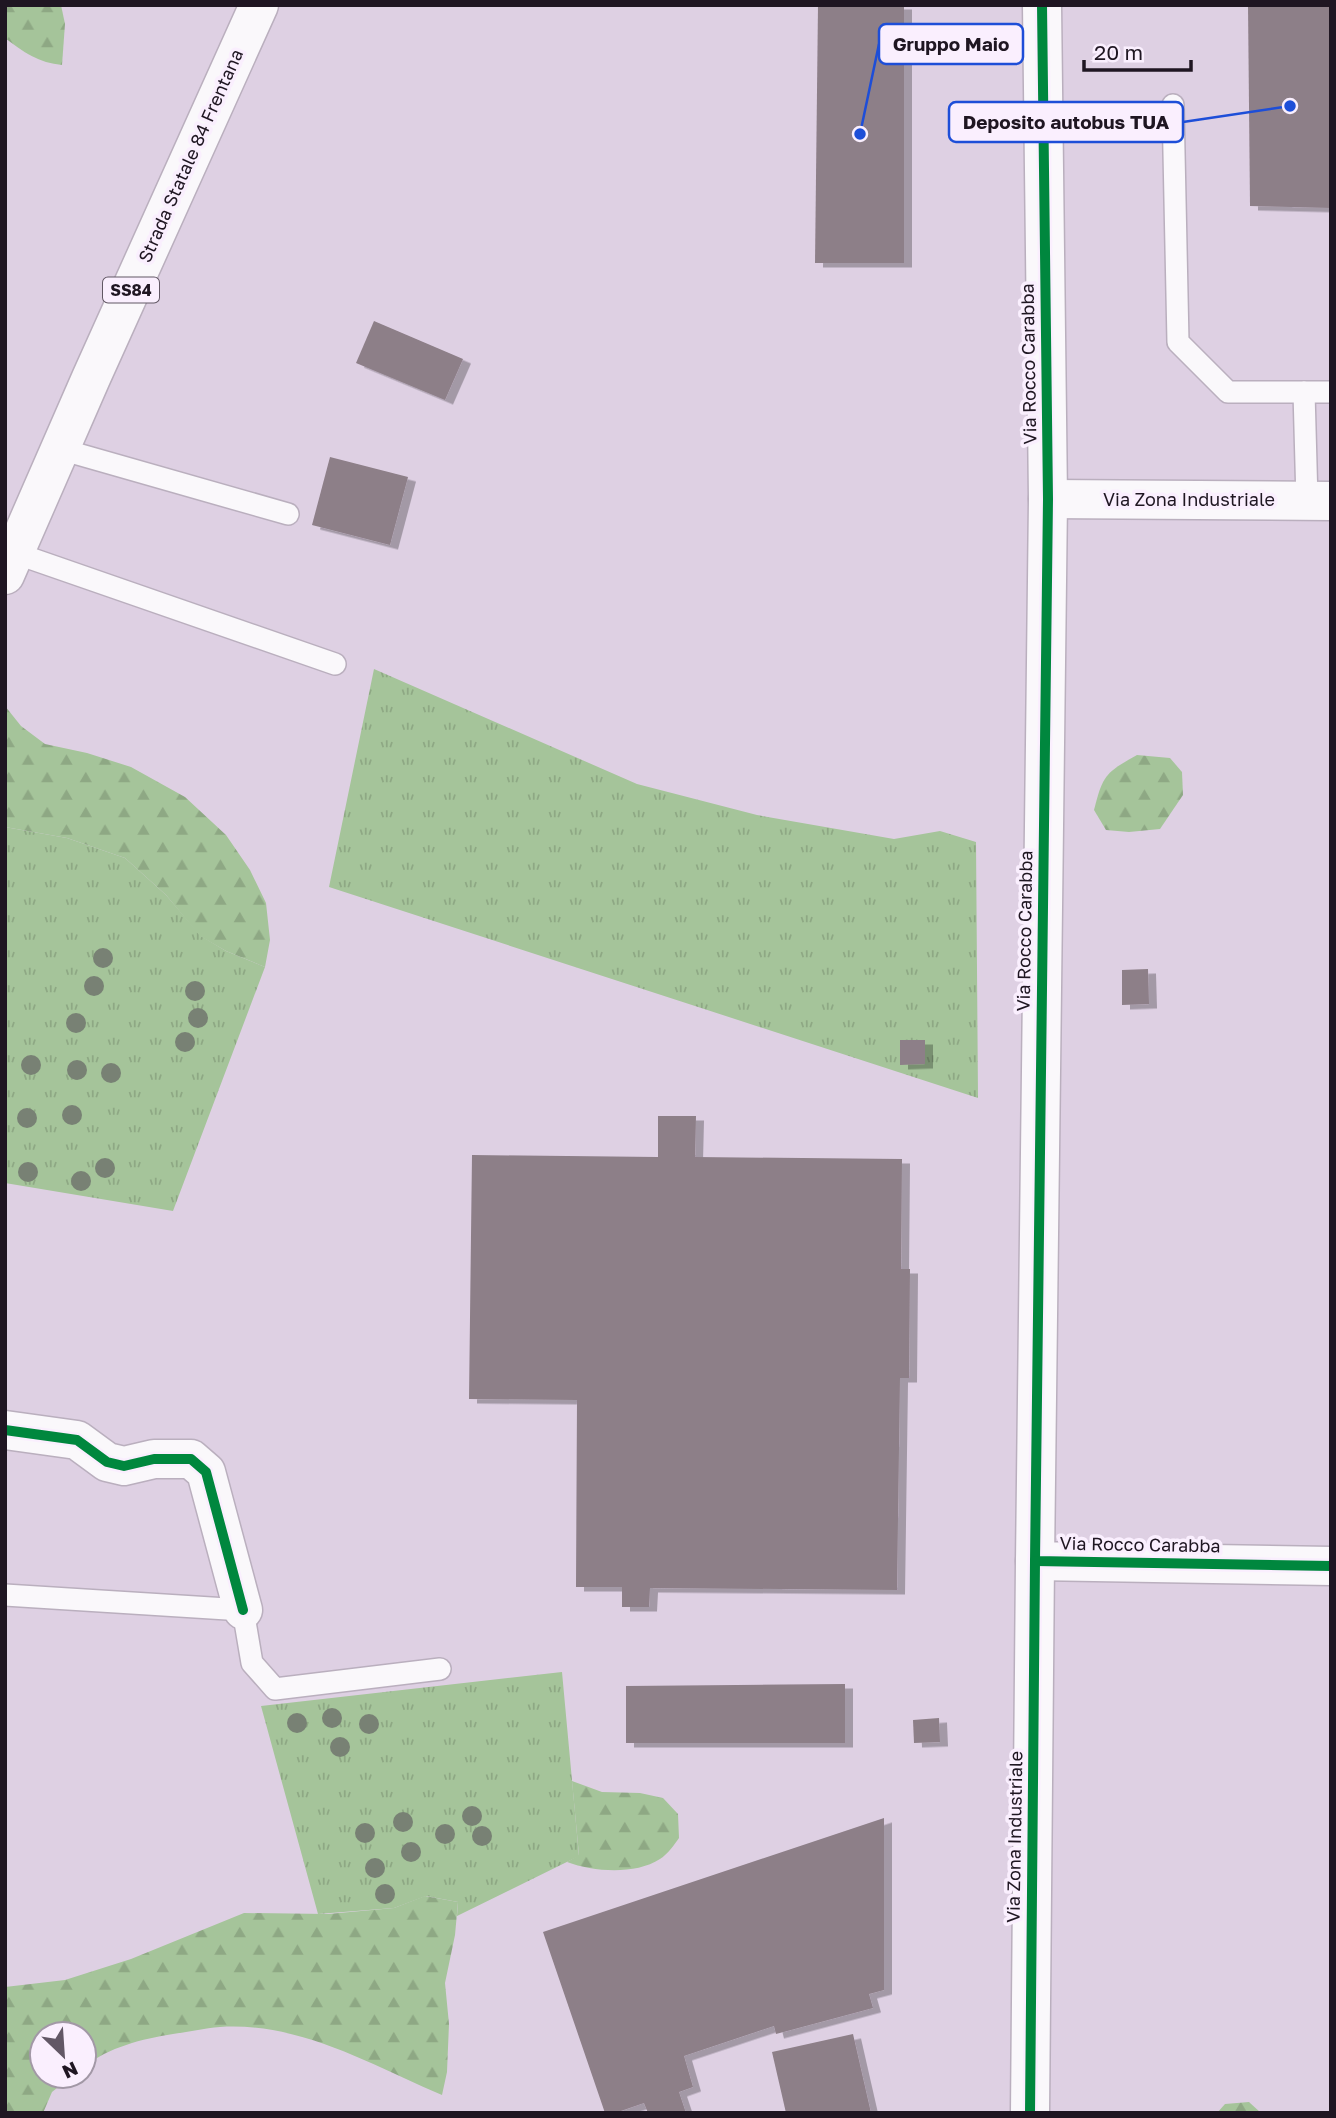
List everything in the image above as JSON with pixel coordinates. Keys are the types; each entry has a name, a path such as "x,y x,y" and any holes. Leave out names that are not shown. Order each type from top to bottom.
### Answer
{"street":[{"name":"Strada Statale 84 Frentana","path":"10,564 259,5"},
{"name":"Via Rocco Carabba","path":"1042,5 1048,499 1035,1561 1331,1566"},
{"name":"Via Zona Industriale","path":"1048,499 1319,501"},
{"path":"5,1430 77,1440 107,1462 124,1466 154,1459 191,1458 206,1472 243,1610"},
{"name":"Via Zona Industriale","path":"1030,2113 1035,1561"}],"lane":[{"path":"1173,105 1178,342 1228,392 1331,392"},
{"path":"1304,393 1319,501"},
{"path":"60,449 288,514"},
{"path":"10,564 335,664"},
{"path":"5,1595 243,1610 252,1663 275,1689 440,1669"}],"green space":[{"path":"5,5 61,5 65,24 62,65 32,56 5,38"},
{"path":"374,669 637,784 757,815 894,839 940,831 976,842 978,1098 329,887"},
{"path":"5,706 21,726 45,744 87,753 131,767 185,797 226,835 250,870 266,903 270,940 265,967 226,951 200,936 166,895 125,858 67,838 5,827"},
{"path":"1137,755 1170,758 1182,772 1183,795 1160,829 1129,832 1106,830 1094,810 1100,789 1112,771"},
{"path":"5,827 67,838 125,858 166,895 201,936 226,951 265,967 173,1211 5,1183"},
{"path":"562,1672 579,1856 457,1916 458,1902 426,1896 394,1908 318,1914 261,1706"},
{"path":"572,1781 602,1792 640,1793 663,1798 678,1814 679,1838 663,1857 639,1868 602,1870 567,1862 579,1855"},
{"path":"425,1896 458,1902 455,1935 445,1983 449,2024 447,2072 442,2095 335,2048 279,2031 250,2027 202,2029 138,2041 98,2058 98,2020 28,2020 28,2090 54,2090 43,2113 5,2113 5,1987 65,1980 131,1959 244,1913 328,1914 394,1908"},
{"path":"1249,2102 1261,2113 1217,2113 1225,2104"}],"building":[{"path":"818,5 904,5 904,263 815,263"},
{"path":"1248,5 1331,5 1331,208 1250,206"},
{"path":"374,321 463,359 445,400 356,363"},
{"path":"330,457 408,477 390,545 312,525"},
{"path":"1148,969 1149,1004 1122,1005 1122,970"},
{"path":"900,1040 925,1040 925,1064 900,1065"},
{"path":"658,1116 696,1116 695,1157 902,1159 901,1269 910,1269 909,1378 900,1378 897,1590 650,1588 649,1607 622,1607 622,1587 576,1587 577,1400 469,1399 472,1155 658,1157"},
{"path":"845,1684 845,1743 626,1743 626,1686"},
{"path":"939,1718 940,1742 914,1743 913,1720"},
{"path":"884,1818 884,1990 869,1994 873,2008 776,2034 774,2026 684,2056 693,2087 679,2092 686,2113 648,2113 644,2103 615,2113 605,2113 543,1932"},
{"path":"853,2034 871,2113 786,2113 772,2052"}],"cycle path":[{"path":"1042,5 1048,499 1035,1561 1331,1566"},
{"path":"5,1430 77,1440 107,1462 124,1466 154,1459 191,1459 206,1472 243,1610"},
{"path":"1030,2113 1035,1561"}],"place":[{"name":"Deposito autobus TUA","path":"1290,106"},
{"name":"Gruppo Maio","path":"860,134"}]}
